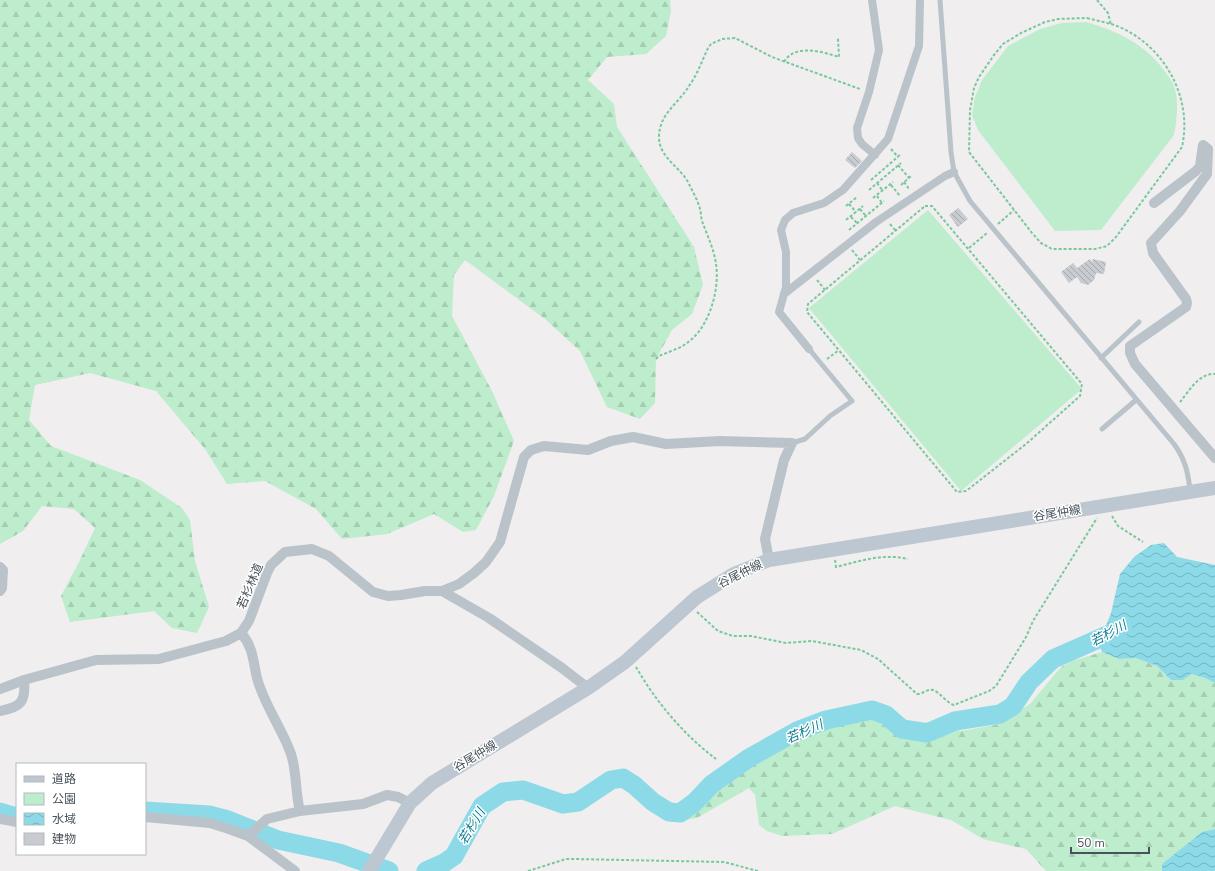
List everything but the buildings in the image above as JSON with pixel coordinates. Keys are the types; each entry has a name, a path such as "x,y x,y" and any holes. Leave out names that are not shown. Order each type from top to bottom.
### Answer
{"main road":[{"name":"谷尾仲線","path":"369,871 410,803 432,783 588,688 631,657 690,604 734,574 769,560 1215,488"}],"street":[{"path":"872,0 879,50 869,92 857,128 858,138 862,144 875,155"},
{"path":"809,350 779,312 786,287 786,252 781,230 786,220 792,213 824,203 843,190 888,139 919,46 920,0"},
{"path":"1154,203 1196,171 1200,166 1203,145 1208,149 1207,174 1180,211 1151,243 1153,253 1186,299 1186,307 1130,346 1130,354 1134,364 1215,458"},
{"path":"783,295 876,222 945,176 954,172"},
{"path":"442,591 459,584 474,573 486,562 500,542 524,457 531,450 544,446 588,450 611,441 633,437 666,444 720,440 792,443 784,460 765,539 769,560"},
{"name":"若杉林道","path":"241,633 249,621 271,565 285,552 312,549 329,556 373,592 388,596 401,596 425,591 442,591"},
{"path":"0,566 3,570 2,588 0,591"},
{"path":"442,591 489,618 562,668 588,688"},
{"path":"0,689 24,680 96,660 159,659 226,641 241,633 250,644 257,678 276,724 291,753 296,777 300,811"},
{"path":"0,711 11,709 25,696 24,680"},
{"path":"249,835 259,824 266,820 300,811 362,804 387,795 398,796 410,803"},
{"path":"146,817 210,823 249,835 295,871"},
{"path":"0,819 16,822"}],"lane":[{"path":"940,0 951,152 954,172 970,201 1182,454 1188,468 1191,492"},
{"path":"1101,358 1139,322"},
{"path":"792,443 805,438 830,416 852,401 809,350"},
{"path":"1102,429 1136,400"}],"path":[{"path":"1097,0 1108,13 1111,25 1149,45 1171,74 1178,89 1183,109 1185,128 1182,147 1116,237 1107,246 1095,249 1052,249 1041,243 1032,233 969,152 970,110 974,88 986,65 1003,44 1033,26 1058,19 1074,18 1087,18 1111,25"},
{"path":"656,359 659,356 686,344 695,336 703,324 712,305 717,275 713,252 696,199 685,177 667,157 660,145 659,132 662,120 690,86 708,48 716,41 726,37 735,38 764,54 869,92"},
{"path":"784,62 787,57 795,53 806,51 825,52 840,57 838,38"},
{"path":"871,180 901,154"},
{"path":"869,190 901,163"},
{"path":"898,165 909,178"},
{"path":"884,169 888,174"},
{"path":"901,185 912,175"},
{"path":"873,198 893,182"},
{"path":"904,182 910,190"},
{"path":"877,183 883,191"},
{"path":"891,184 900,197"},
{"path":"849,196 853,200"},
{"path":"849,230 883,202 876,196"},
{"path":"856,212 847,205 857,197"},
{"path":"846,220 863,206"},
{"path":"924,206 932,206 1082,384 1080,396 1026,444 966,491 957,492 839,350 807,312 808,304 924,206"},
{"path":"860,209 866,216"},
{"path":"851,216 857,223"},
{"path":"811,272 825,290"},
{"path":"822,365 839,350"},
{"path":"1174,409 1201,377 1207,374 1215,374"},
{"path":"690,604 714,628 733,636 751,636 786,643 812,641 861,650 878,659 917,694 927,690 935,691 954,705 989,691 996,686 1026,637 1033,621 1097,520 1104,506 1118,526 1143,542"},
{"path":"834,549 836,566 882,556 894,556 908,559"},
{"path":"631,657 649,689 673,719 704,750 716,759"},
{"path":"528,871 566,859 724,862 758,871"}],"green space":[{"path":"0,0 670,0 671,11 666,36 646,54 607,57 588,80 614,104 617,127 694,247 703,285 692,314 672,330 656,359 655,403 640,419 607,407 580,351 545,319 465,260 454,275 452,316 492,391 514,441 494,496 476,530 463,532 434,514 387,534 342,539 316,509 265,481 227,484 205,449 156,391 90,373 35,385 29,420 51,446 140,480 182,508 190,520 195,561 209,607 197,633 172,628 154,611 70,622 61,596 95,528 74,509 42,506 23,531 0,544"},
{"path":"1086,22 1131,40 1150,54 1158,63 1172,81 1176,92 1177,110 1175,129 1174,135 1101,230 1055,231 978,130 972,115 975,97 982,80 1008,46 1040,29 1062,23"},
{"path":"928,210 1082,389 961,491 809,308"},
{"path":"1102,652 1119,659 1136,658 1157,666 1171,680 1183,680 1190,674 1205,678 1215,683 1215,829 1202,832 1162,864 1162,871 1046,871 1026,849 983,839 951,820 895,806 832,834 782,836 767,831 759,825 755,795 749,788 697,818 685,820 699,786 792,727 890,708 906,720 930,723 961,731 995,725 1030,704 1061,667 1072,661"}],"water":[{"path":"1164,543 1177,557 1215,565 1215,683 1191,674 1183,680 1171,680 1157,666 1136,658 1119,659 1102,652 1099,643 1111,613 1120,574 1134,557 1151,545"},
{"path":"1215,829 1215,871 1162,871 1162,864 1202,832"}],"waterway":[{"name":"若杉川","path":"426,871 444,863 454,856 482,806 503,792 523,790 563,804 578,802 611,780 623,778 634,785 653,802 669,812 680,813 695,802 712,784 749,758 797,731 826,720 872,710 886,715 902,729 927,733 955,721 1000,714 1013,706 1029,682 1053,659 1112,633 1123,625"},
{"name":"若杉川","path":"146,811 209,815 228,820 278,840 339,853 389,871"},
{"name":"若杉川","path":"0,812 16,817"}]}
